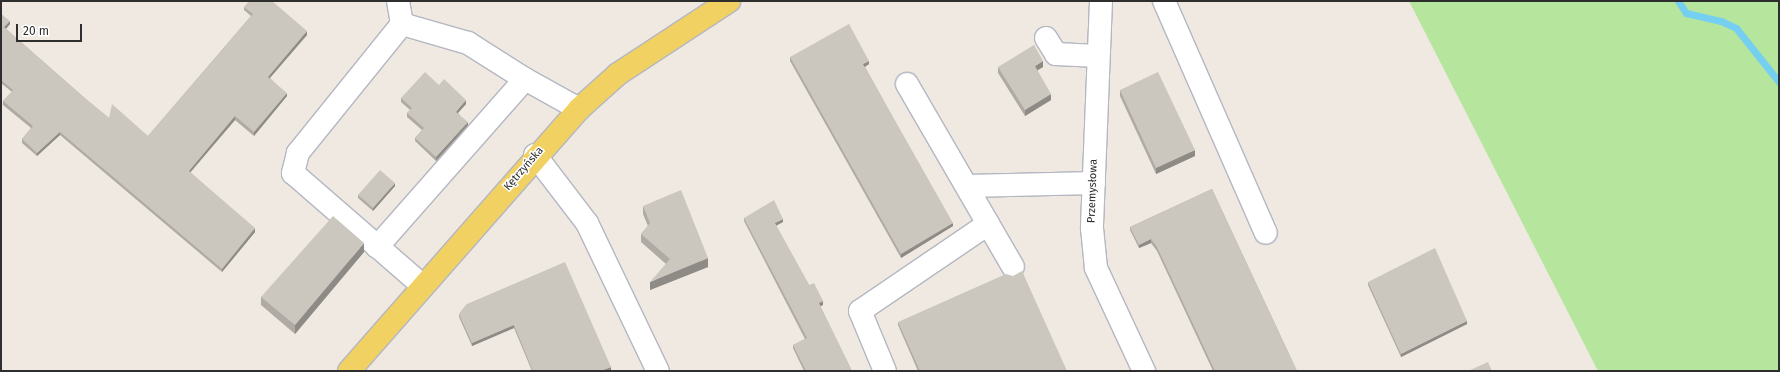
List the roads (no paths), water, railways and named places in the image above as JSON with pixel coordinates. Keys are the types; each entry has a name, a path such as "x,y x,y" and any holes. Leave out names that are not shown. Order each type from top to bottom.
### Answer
{"main road":[{"name":"Kętrzyńska","path":"349,371 535,156 579,109 618,74 729,1"}],"street":[{"path":"398,1 402,24 298,153 293,173 423,286"},
{"name":"Przemysłowa","path":"1101,1 1092,228 1096,268 1144,371"},
{"path":"1164,1 1266,233"},
{"path":"402,24 468,43 525,79 579,109"},
{"path":"1046,38 1056,54 1098,56"},
{"path":"377,247 525,79"},
{"path":"907,84 1013,267"},
{"path":"535,156 587,222 658,371"},
{"path":"967,186 1094,183"},
{"path":"886,371 860,311 988,224"}],"waterway":[{"path":"1678,1 1686,13 1721,21 1736,28 1779,82"}]}
